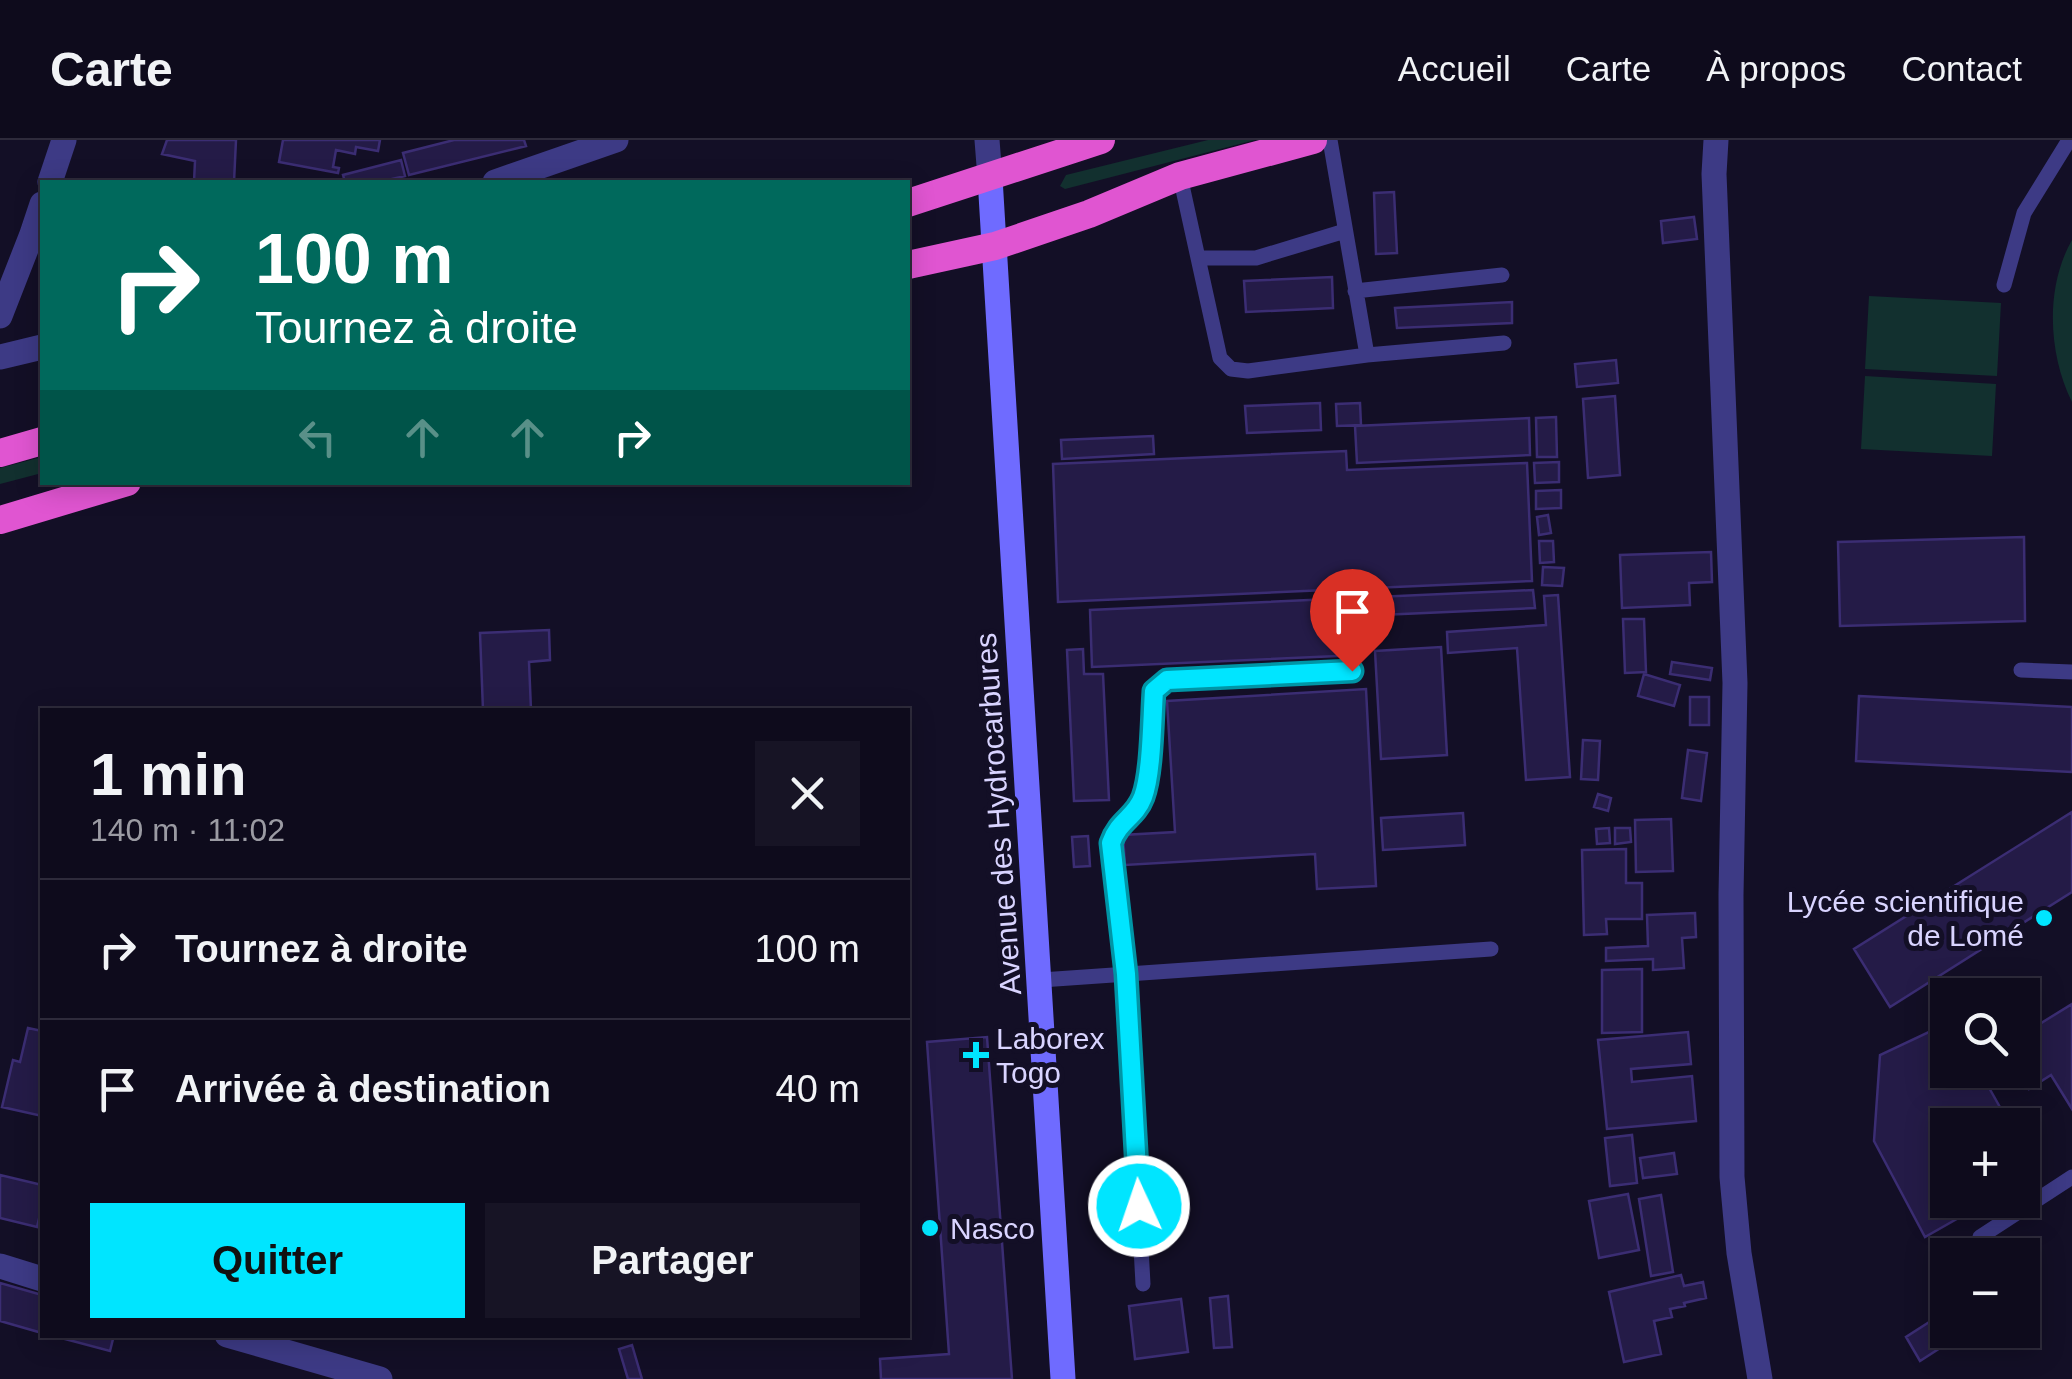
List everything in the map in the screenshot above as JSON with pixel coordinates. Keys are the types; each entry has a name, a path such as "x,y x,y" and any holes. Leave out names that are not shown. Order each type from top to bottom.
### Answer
{"highway":[{"path":"910,201 1101,140"},
{"path":"910,265 994,246 1089,214 1180,176 1314,140"},
{"path":"0,453 40,442"},
{"path":"0,520 117,485"}],"main road":[{"name":"Avenue des Hydrocarbures","path":"990,178 1062,1379"}],"street":[{"path":"51,180 64,140"},
{"path":"498,180 550,150 616,140"},
{"path":"988,140 990,178"},
{"path":"1716,140 1714,174 1735,682 1732,1177 1739,1253 1760,1379"},
{"path":"0,316 37,235"},
{"path":"0,357 40,347"},
{"path":"0,1266 40,1278"},
{"path":"237,1338 380,1379"}],"lane":[{"path":"1330,140 1366,356"},
{"path":"2004,285 2024,213 2069,140"},
{"path":"1180,176 1220,358 1231,369 1248,371 1504,343"},
{"path":"1198,258 1256,258 1345,231"},
{"path":"1355,291 1502,274"},
{"path":"2021,670 2072,672"},
{"path":"1143,1284 1126,974 1111,843 1116,828 1136,810 1144,795 1154,691 1167,680 1352,671"},
{"path":"1041,980 1490,949"},
{"path":"1980,1236 2072,1177"}],"green space":[{"path":"1208,140 1255,140 1065,189 1060,186 1066,175"},
{"path":"2072,240 2072,402 2058,363 2053,321 2057,278"},
{"path":"1869,296 2001,303 1997,376 1865,369"},
{"path":"1865,376 1996,384 1992,456 1861,449"},
{"path":"40,458 40,474 0,484 0,468"}],"building":[{"path":"167,140 236,140 234,180 194,180 195,161 162,154"},
{"path":"283,140 380,140 378,151 356,147 355,154 336,150 333,167 339,168 338,173 279,162"},
{"path":"454,140 524,140 526,146 409,175 403,153"},
{"path":"401,160 405,176 344,180 343,175"},
{"path":"1394,192 1397,253 1376,254 1374,193"},
{"path":"1694,217 1697,239 1663,243 1661,221"},
{"path":"1332,277 1333,308 1246,312 1244,281"},
{"path":"1512,302 1512,323 1397,328 1395,308"},
{"path":"1616,360 1618,383 1577,387 1575,364"},
{"path":"1615,396 1620,475 1588,478 1583,399"},
{"path":"1320,403 1321,430 1247,433 1245,406"},
{"path":"1360,403 1361,425 1337,426 1336,404"},
{"path":"1556,417 1557,457 1537,457 1536,418"},
{"path":"1529,418 1530,455 1357,463 1355,426"},
{"path":"1153,436 1154,454 1062,459 1061,440"},
{"path":"1346,451 1347,470 1527,463 1532,581 1058,602 1053,464"},
{"path":"1559,462 1559,482 1535,483 1534,463"},
{"path":"1561,490 1561,508 1536,509 1536,491"},
{"path":"1548,515 1551,533 1539,535 1537,517"},
{"path":"2024,537 2025,621 1840,626 1838,542"},
{"path":"1539,541 1553,541 1554,562 1540,563"},
{"path":"1711,552 1712,582 1689,583 1690,605 1622,608 1620,555"},
{"path":"1543,567 1564,568 1562,586 1542,585"},
{"path":"1533,590 1535,608 1358,616 1360,655 1092,667 1090,610"},
{"path":"1558,595 1570,777 1526,780 1517,648 1448,653 1447,632 1546,625 1544,596"},
{"path":"1623,619 1644,619 1646,672 1625,673"},
{"path":"549,630 550,660 529,662 531,708 483,708 480,633"},
{"path":"1441,647 1447,755 1381,759 1375,651"},
{"path":"1083,649 1084,674 1103,674 1109,800 1074,801 1067,650"},
{"path":"1672,662 1712,668 1710,680 1670,674"},
{"path":"1644,674 1680,685 1674,706 1638,696"},
{"path":"1366,689 1376,886 1317,889 1315,854 1125,865 1123,835 1175,832 1167,701"},
{"path":"1859,696 2072,707 2072,772 1856,761"},
{"path":"1690,697 1709,697 1709,725 1690,725"},
{"path":"1583,740 1600,741 1598,780 1581,779"},
{"path":"1688,750 1707,753 1701,801 1682,798"},
{"path":"1598,794 1611,798 1608,811 1594,807"},
{"path":"2072,812 2072,892 1936,978 1930,978 1930,982 1890,1007 1854,949"},
{"path":"1463,813 1465,845 1383,850 1381,818"},
{"path":"1671,819 1673,871 1636,872 1635,820"},
{"path":"1609,828 1610,843 1597,844 1596,829"},
{"path":"1615,828 1630,828 1631,842 1615,844"},
{"path":"1088,836 1090,866 1074,867 1072,837"},
{"path":"1626,849 1626,883 1642,883 1642,919 1606,919 1607,934 1584,935 1582,850"},
{"path":"1695,913 1696,937 1682,938 1684,968 1653,970 1653,959 1606,961 1606,948 1648,946 1647,915"},
{"path":"1642,969 1642,1032 1602,1033 1602,970"},
{"path":"2072,1004 2072,1109 2051,1075 2040,1082 2040,1024"},
{"path":"28,1028 40,1031 40,1116 2,1107 13,1060 20,1062"},
{"path":"1930,1031 1930,1088 1989,1088 2000,1108 1930,1108 1930,1218 1958,1218 1925,1237 1874,1141 1880,1055"},
{"path":"1688,1032 1691,1064 1631,1069 1632,1082 1692,1076 1696,1121 1607,1129 1598,1040"},
{"path":"987,1037 1012,1379 881,1379 880,1359 949,1354 927,1042"},
{"path":"1632,1135 1637,1183 1610,1186 1605,1138"},
{"path":"1674,1153 1677,1174 1643,1178 1640,1158"},
{"path":"0,1175 40,1185 37,1227 0,1218"},
{"path":"1628,1194 1639,1250 1599,1258 1589,1201"},
{"path":"1661,1195 1673,1272 1651,1276 1639,1199"},
{"path":"1681,1275 1684,1286 1703,1282 1706,1298 1670,1309 1672,1317 1654,1321 1661,1354 1624,1362 1609,1292"},
{"path":"0,1283 40,1294 40,1332 0,1321"},
{"path":"1228,1296 1232,1347 1214,1348 1210,1298"},
{"path":"1181,1299 1188,1352 1135,1359 1129,1306"},
{"path":"1930,1322 1930,1348 1940,1348 1920,1361 1906,1337"},
{"path":"61,1338 113,1338 110,1351"},
{"path":"632,1345 642,1379 628,1379 619,1349"}],"place":[{"name":"Lycée scientifique de Lomé","path":"2044,918"},
{"name":"Laborex Togo","path":"976,1055"},
{"name":"Nasco","path":"930,1228"}],"route":[{"path":"1139,1206 1126,974 1111,843 1116,828 1136,810 1144,795 1154,691 1167,680 1352,671"}]}
